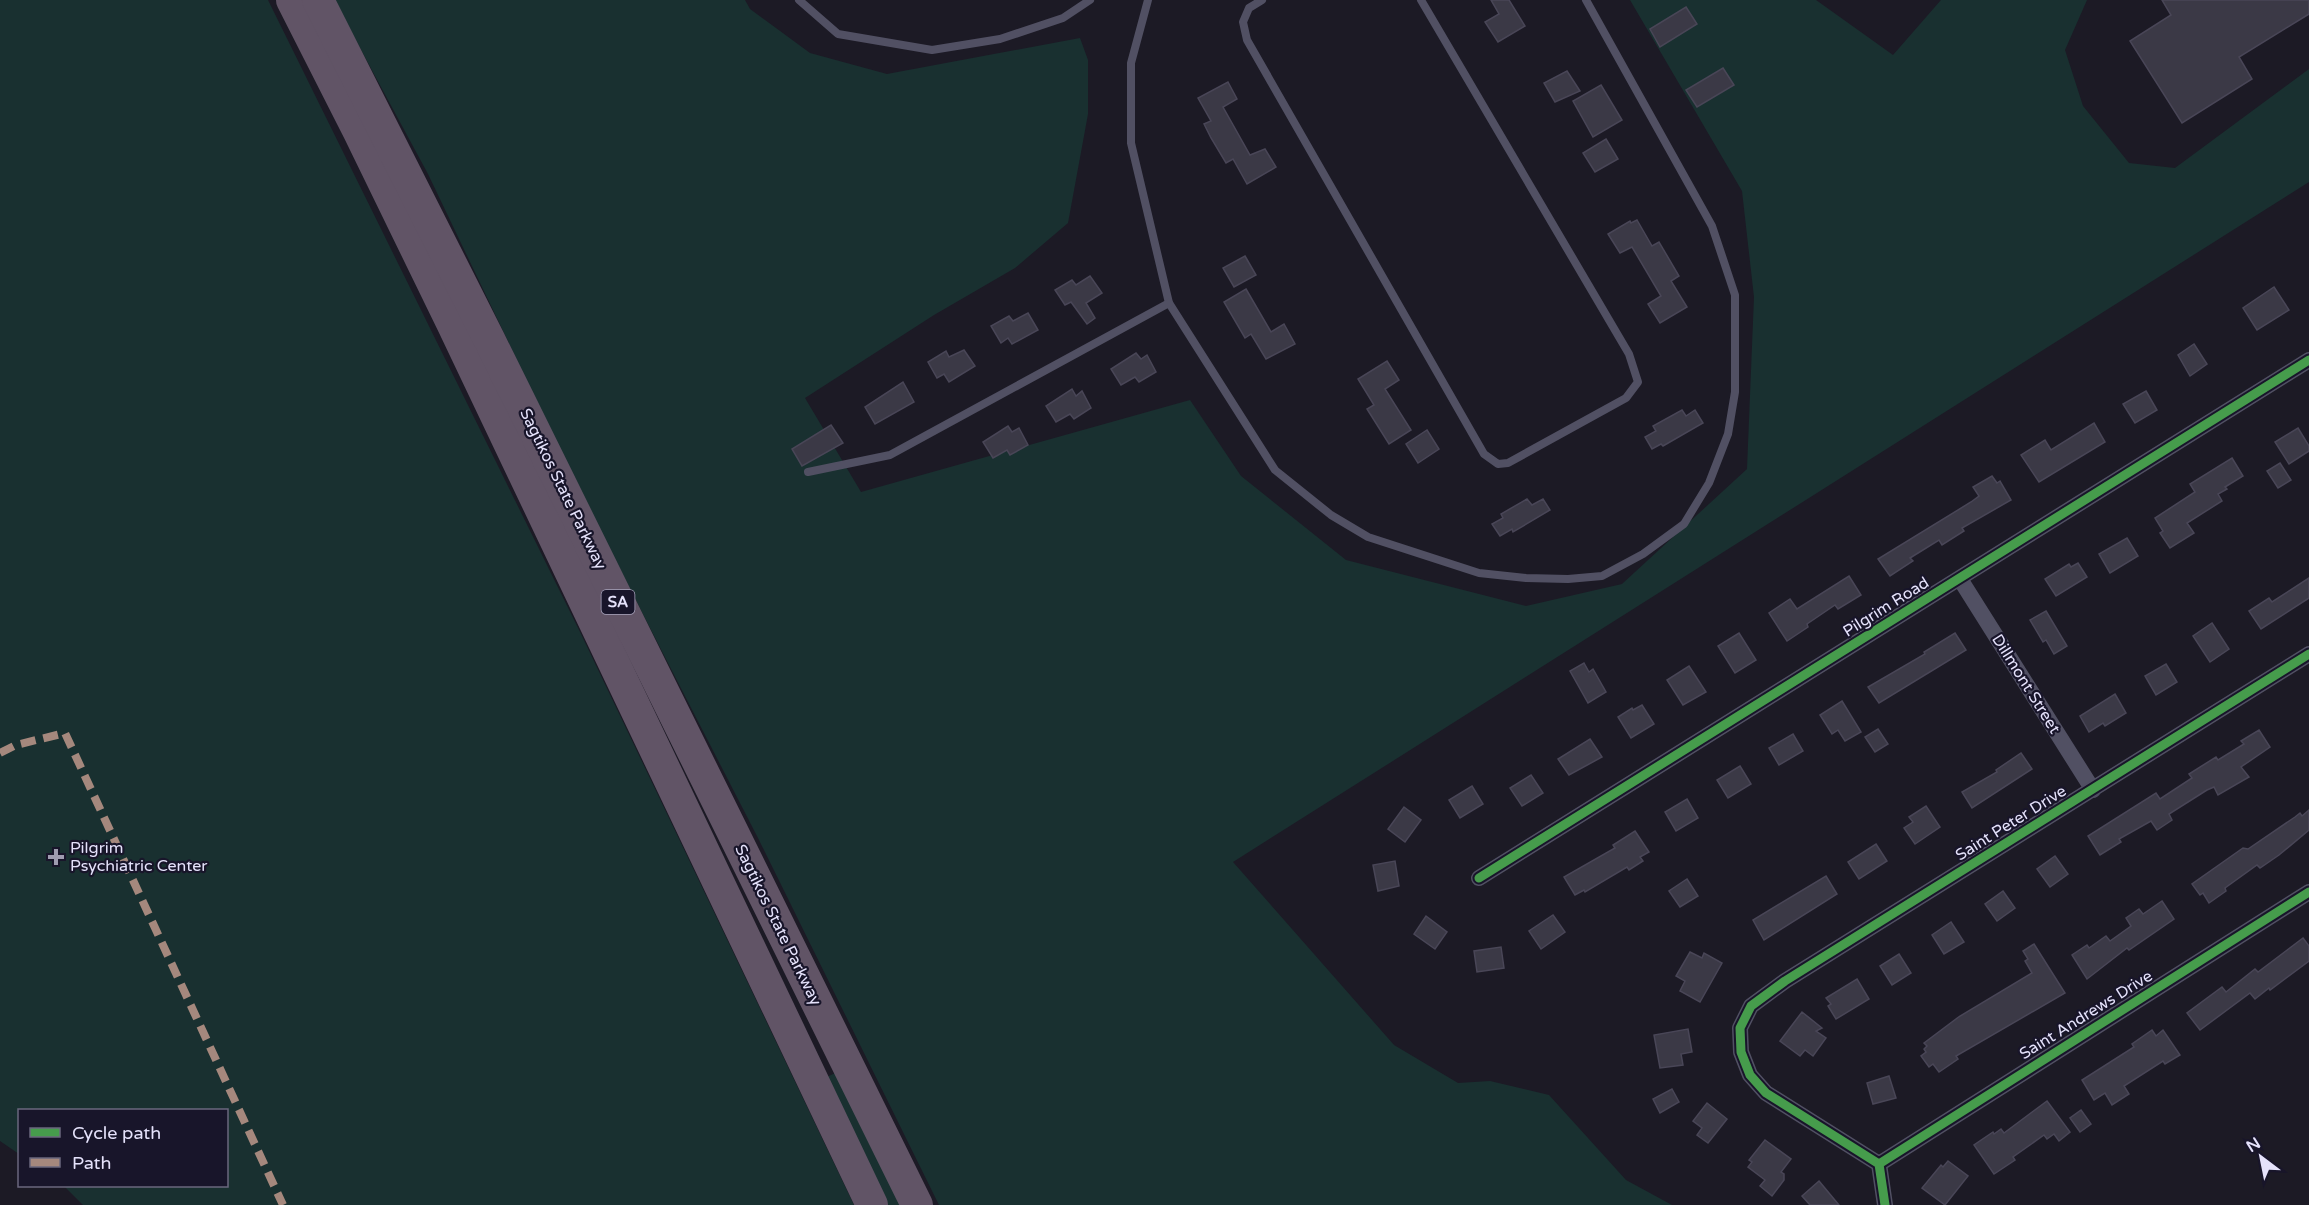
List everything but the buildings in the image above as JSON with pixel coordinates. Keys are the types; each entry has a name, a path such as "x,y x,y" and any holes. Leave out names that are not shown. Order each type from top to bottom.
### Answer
{"highway":[{"name":"Sagtikos State Parkway","path":"292,0 453,325 872,1205"},
{"name":"Sagtikos State Parkway","path":"318,0 489,339 917,1205"}],"street":[{"name":"Pilgrim Road","path":"1479,878 2309,360"},
{"name":"Dillmont Street","path":"1960,579 2093,790"},
{"name":"Saint Peter Drive","path":"1879,1164 1766,1093 1750,1075 1741,1052 1740,1028 1751,1006 1785,981 2309,654"},
{"name":"Saint Andrews Drive","path":"1879,1164 2309,892"},
{"path":"1879,1164 1886,1205"}],"lane":[{"path":"799,0 838,34 932,50 1000,39 1063,18 1090,0"},
{"path":"1148,0 1131,63 1131,143 1169,303 1275,470 1331,515 1368,537 1479,573 1526,578 1568,579 1602,576 1643,554 1684,524 1709,483 1728,434 1735,392 1736,296 1712,226 1586,0"},
{"path":"1262,0 1249,8 1243,22 1247,40 1484,454 1497,464 1508,463 1626,398 1638,382 1636,371 1629,354 1421,0"},
{"path":"808,472 890,455 1169,303"}],"green space":[{"path":"0,0 268,0 581,634 854,1205 83,1205 65,1187 228,1187 228,1109 18,1109 18,1153 0,1141"},
{"path":"334,0 745,0 750,9 810,53 887,74 1080,38 1088,60 1088,114 1068,223 1015,268 934,315 805,398 861,492 1190,400 1241,476 1346,560 1526,606 1622,584 1747,469 1754,297 1742,191 1630,0 1816,0 1893,55 1941,0 2087,0 2065,50 2083,106 2129,163 2175,168 2309,69 2309,182 1233,862 1394,1045 1458,1083 1490,1081 1549,1095 1626,1180 1672,1205 939,1205 758,838 579,490 428,174"},
{"path":"840,1071 905,1205 882,1205 822,1079"}],"marked path":[{"path":"0,753 16,745 65,733 283,1205"}],"cycle path":[{"path":"1479,878 2309,360"},
{"path":"1885,1205 1879,1164 1766,1093 1750,1075 1741,1052 1740,1028 1751,1006 1785,981 2309,654"},
{"path":"1879,1164 2309,892"}],"place":[{"name":"Pilgrim Psychiatric Center","path":"56,857"}]}
